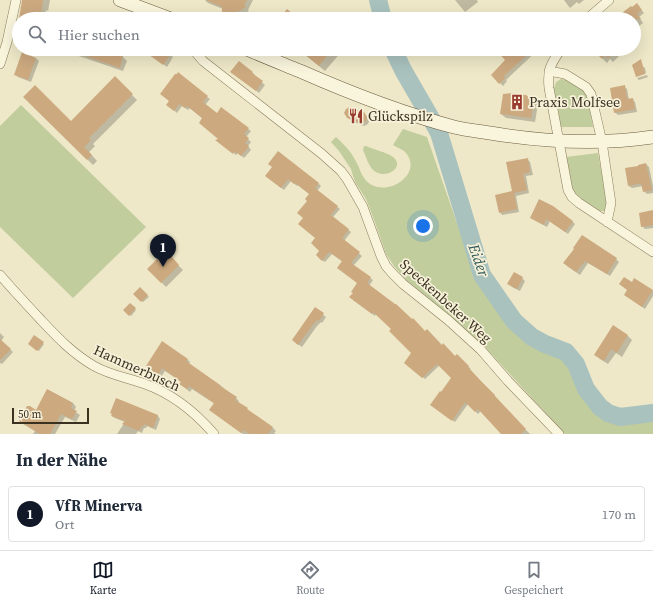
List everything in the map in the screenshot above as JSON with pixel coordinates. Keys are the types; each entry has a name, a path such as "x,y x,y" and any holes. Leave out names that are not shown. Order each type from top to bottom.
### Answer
{"main road":[{"path":"120,0 152,12"},
{"path":"263,56 329,84 400,111 456,127 512,137 558,141 602,142 653,137"}],"street":[{"path":"13,12 16,0"},
{"path":"595,12 609,0"},
{"path":"0,64 12,19"},
{"name":"Speckenbeker Weg","path":"199,56 203,61 322,154 341,171 363,207 386,266 403,284 448,320 481,350 558,434"},
{"path":"556,56 549,71 548,77 558,141 568,190 572,197 653,252"},
{"path":"549,71 564,74 586,87 591,94 602,142 611,203 607,222"},
{"name":"Hammerbusch","path":"0,275 55,334 79,357 108,373 147,385 177,400 190,410 214,434"}],"green space":[{"path":"561,79 566,80 584,90 587,95 593,127 561,127 554,88 556,82"},
{"path":"21,105 146,227 73,298 0,227 0,126"},
{"path":"403,129 427,137 476,278 524,339 562,356 570,368 580,393 593,410 606,418 623,425 653,420 653,434 565,434 485,347 405,279 394,266 386,254 366,199 355,182 351,169 331,142 336,137 346,147 356,161 367,182 378,187 387,187 396,185 408,174 410,166 409,159 404,151 393,145"},
{"path":"364,146 393,157 396,161 396,168 383,174 373,170 368,163 363,150"},
{"path":"598,153 608,208 604,211 599,211 588,205 579,199 574,193 569,178 566,157"}],"building":[{"path":"22,0 43,0 41,12 20,12"},
{"path":"206,0 247,0 244,5 246,7 236,12 222,12 222,7"},
{"path":"637,3 642,10 640,12 623,12 631,6 632,7"},
{"path":"21,56 31,56 36,58 28,80 14,75"},
{"path":"85,56 123,56 120,68"},
{"path":"151,56 170,56 163,65"},
{"path":"307,56 327,56 319,66"},
{"path":"501,56 526,56 504,76 505,78 499,84 491,75 505,60"},
{"path":"641,59 645,74 636,77 632,65"},
{"path":"239,61 263,81 256,91 230,72"},
{"path":"178,72 208,96 203,102 217,113 221,107 249,128 244,134 249,138 245,143 249,146 241,156 234,151 233,154 215,140 218,139 199,123 202,118 187,106 185,108 179,104 174,111 166,105 169,101 160,94"},
{"path":"115,76 133,94 89,138 91,140 84,147 92,155 87,160 23,97 35,85 71,121"},
{"path":"625,85 627,99 633,98 635,109 614,113 610,88"},
{"name":"Praxis Molfsee","path":"511,93 526,95 530,98 534,98 531,118 500,114 503,94"},
{"path":"349,107 364,112 367,117 366,121 360,123 347,118 344,113"},
{"path":"278,151 319,183 315,188 338,206 331,215 349,229 342,238 360,252 351,263 371,277 367,283 396,304 412,319 413,318 425,331 427,329 455,356 457,354 526,429 521,434 501,434 478,409 475,412 465,402 452,421 430,405 451,378 437,364 422,378 404,363 411,353 389,331 391,329 373,312 372,314 349,297 353,293 351,292 357,283 337,268 342,261 329,252 322,261 316,255 319,251 311,243 315,238 298,224 303,218 297,213 307,201 305,199 309,194 288,179 281,188 265,176 272,167 268,164"},
{"path":"528,158 530,172 523,174 527,190 514,193 517,209 499,213 495,195 512,191 506,162"},
{"path":"646,163 652,190 643,192 641,183 628,186 625,168"},
{"path":"539,199 553,206 573,221 565,232 546,219 544,225 530,218"},
{"path":"653,210 653,225 641,227 639,213"},
{"path":"582,235 617,258 607,274 585,261 576,272 563,263 574,249 573,248"},
{"path":"166,250 179,265 161,283 147,269"},
{"path":"514,272 523,277 517,289 507,284"},
{"path":"624,277 632,282 634,278 653,290 642,307 624,295 627,290 619,284"},
{"path":"140,287 148,295 141,302 133,294"},
{"path":"130,303 136,308 129,316 123,310"},
{"path":"315,307 324,313 319,321 317,320 314,323 298,345 292,340"},
{"path":"613,325 628,335 617,353 611,349 604,361 594,355"},
{"path":"34,335 44,342 37,351 28,344"},
{"path":"0,339 11,349 0,360"},
{"path":"162,341 188,359 186,361 237,397 235,400 273,427 268,434 250,434 243,430 241,433 209,410 214,403 189,386 187,389 179,384 181,382 162,368 158,375 146,366"},
{"path":"47,389 73,403 71,408 77,411 72,419 61,414 50,434 40,434 19,421 27,406 30,406 36,410"},
{"path":"116,398 158,415 153,428 144,424 139,431 122,424 125,421 111,416 112,414 110,413"}],"waterway":[{"name":"Eider","path":"378,0 381,12"},
{"name":"Eider","path":"396,56 439,133 482,275 514,321 532,337 566,352 576,364 586,389 600,407 608,413 620,417 653,413"}],"place":[{"name":"Praxis Molfsee","path":"517,102"},
{"name":"Glückspilz","path":"356,116"},
{"name":"VfR Minerva","path":"163,267"}]}
